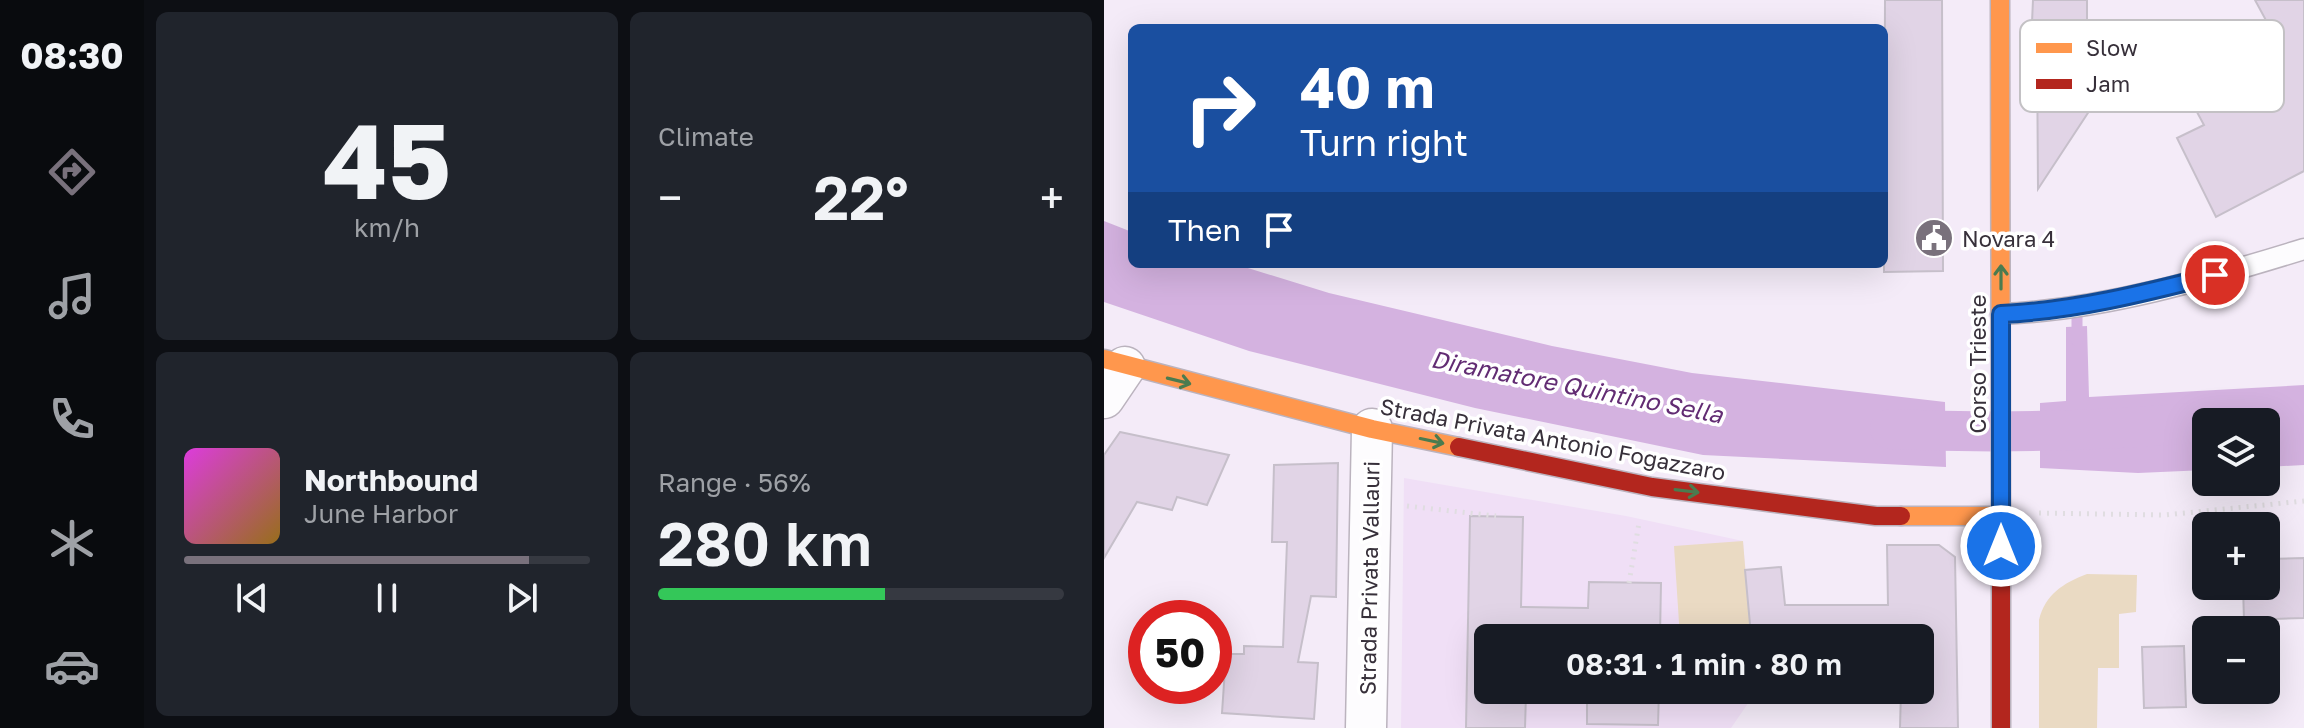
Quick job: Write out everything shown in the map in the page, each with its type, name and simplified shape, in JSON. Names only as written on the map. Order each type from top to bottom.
[{"type":"street","name":"Corso Trieste","points":[[2000,0],[2001,728]]},
{"type":"street","name":"Strada Privata Antonio Fogazzaro","points":[[1111,375],[1652,487],[1876,516],[2001,516]]},
{"type":"street","name":"Strada Privata Vallauri","points":[[1366,728],[1372,429]]},
{"type":"lane","points":[[2001,314],[2093,302],[2186,282],[2304,249]]},
{"type":"path","points":[[2030,513],[2165,515],[2304,501]]},
{"type":"path","points":[[1401,506],[1496,516]]},
{"type":"path","points":[[1629,583],[1639,518]]},
{"type":"shaded area","points":[[1404,478],[1626,516],[1743,541],[1750,624],[1474,624],[1474,704],[1748,704],[1731,728],[1401,728]]},
{"type":"shaded area","points":[[1743,541],[1750,624],[1679,624],[1674,546]]},
{"type":"shaded area","points":[[2087,574],[2137,575],[2136,612],[2119,614],[2119,668],[2098,668],[2097,728],[2039,728],[2039,620],[2056,591]]},
{"type":"water","points":[[1104,221],[1128,230],[1128,268],[1248,268],[1329,293],[1552,346],[1692,373],[1945,402],[1946,467],[1703,455],[1475,408],[1249,351],[1104,302]]},
{"type":"water","points":[[2087,326],[2089,397],[2304,385],[2304,465],[2280,466],[2280,408],[2192,408],[2192,471],[2138,473],[2040,468],[2040,403],[2066,401],[2066,327]]},
{"type":"building","points":[[1885,0],[1942,0],[1943,271],[1884,272],[1884,268],[1888,268],[1888,24],[1885,24]]},
{"type":"building","points":[[2033,0],[2087,0],[2087,20],[2032,20]]},
{"type":"building","points":[[2255,0],[2304,0],[2304,171],[2216,217],[2177,138],[2204,125],[2197,112],[2284,112],[2284,20],[2266,20]]},
{"type":"building","points":[[2037,112],[2089,112],[2038,189]]},
{"type":"building","points":[[1120,432],[1229,455],[1207,505],[1177,497],[1172,510],[1137,502],[1104,558],[1104,455]]},
{"type":"building","points":[[1338,463],[1336,597],[1311,596],[1298,662],[1318,663],[1314,719],[1222,713],[1223,704],[1232,704],[1232,654],[1244,654],[1244,646],[1283,647],[1287,542],[1272,542],[1274,465]]},
{"type":"building","points":[[1470,516],[1523,517],[1521,607],[1588,608],[1589,582],[1661,583],[1660,624],[1474,624],[1474,704],[1526,704],[1525,728],[1466,728]]},
{"type":"building","points":[[1887,545],[1939,545],[1955,557],[1958,728],[1900,728],[1901,704],[1934,704],[1934,624],[1750,624],[1745,570],[1781,567],[1785,605],[1888,605]]},
{"type":"building","points":[[2304,558],[2304,618],[2244,616],[2243,600],[2280,600],[2280,559]]},
{"type":"building","points":[[2184,646],[2186,707],[2144,708],[2142,647]]},
{"type":"building","points":[[1587,704],[1659,704],[1658,725],[1587,724]]},
{"type":"waterway","points":[[2077,317],[2077,341]]},
{"type":"waterway","name":"Diramatore Quintino Sella","points":[[1890,429],[2048,431],[2192,423]]},
{"type":"traffic: slow","points":[[2000,0],[2001,544]]},
{"type":"traffic: slow","points":[[1104,359],[1372,429],[1459,447]]},
{"type":"traffic: slow","points":[[1901,516],[2001,516]]},
{"type":"traffic: jam","points":[[1459,447],[1652,487],[1876,516],[1901,516]]},
{"type":"traffic: jam","points":[[2001,544],[2001,728]]},
{"type":"place","name":"Novara 4","points":[[1934,238]]},
{"type":"route","points":[[2001,546],[2001,314],[2032,313],[2128,296],[2215,275]]}]
